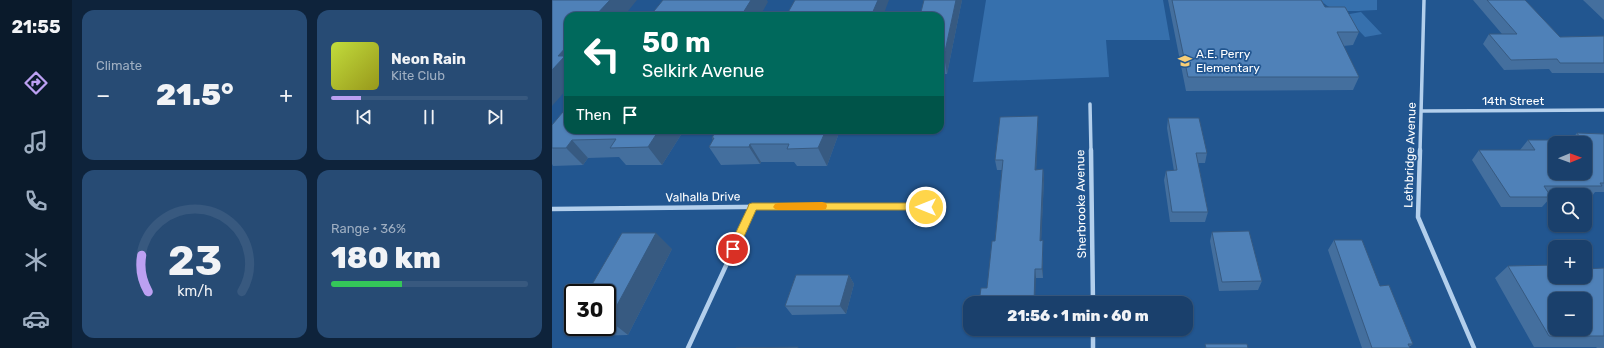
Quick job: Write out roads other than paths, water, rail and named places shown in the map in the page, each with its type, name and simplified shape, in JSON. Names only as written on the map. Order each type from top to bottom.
[{"type":"street","name":"Lethbridge Avenue","points":[[1424,0],[1418,217],[1474,348]]},
{"type":"street","name":"Sherbrooke Avenue","points":[[1090,104],[1093,296]]},
{"type":"street","name":"14th Street","points":[[1422,111],[1604,110]]},
{"type":"street","name":"Valhalla Drive","points":[[552,210],[752,207],[926,207]]},
{"type":"street","points":[[688,348],[752,207]]},
{"type":"street","points":[[1093,336],[1094,348]]},
{"type":"place","name":"A.E. Perry Elementary","points":[[1185,61]]}]
